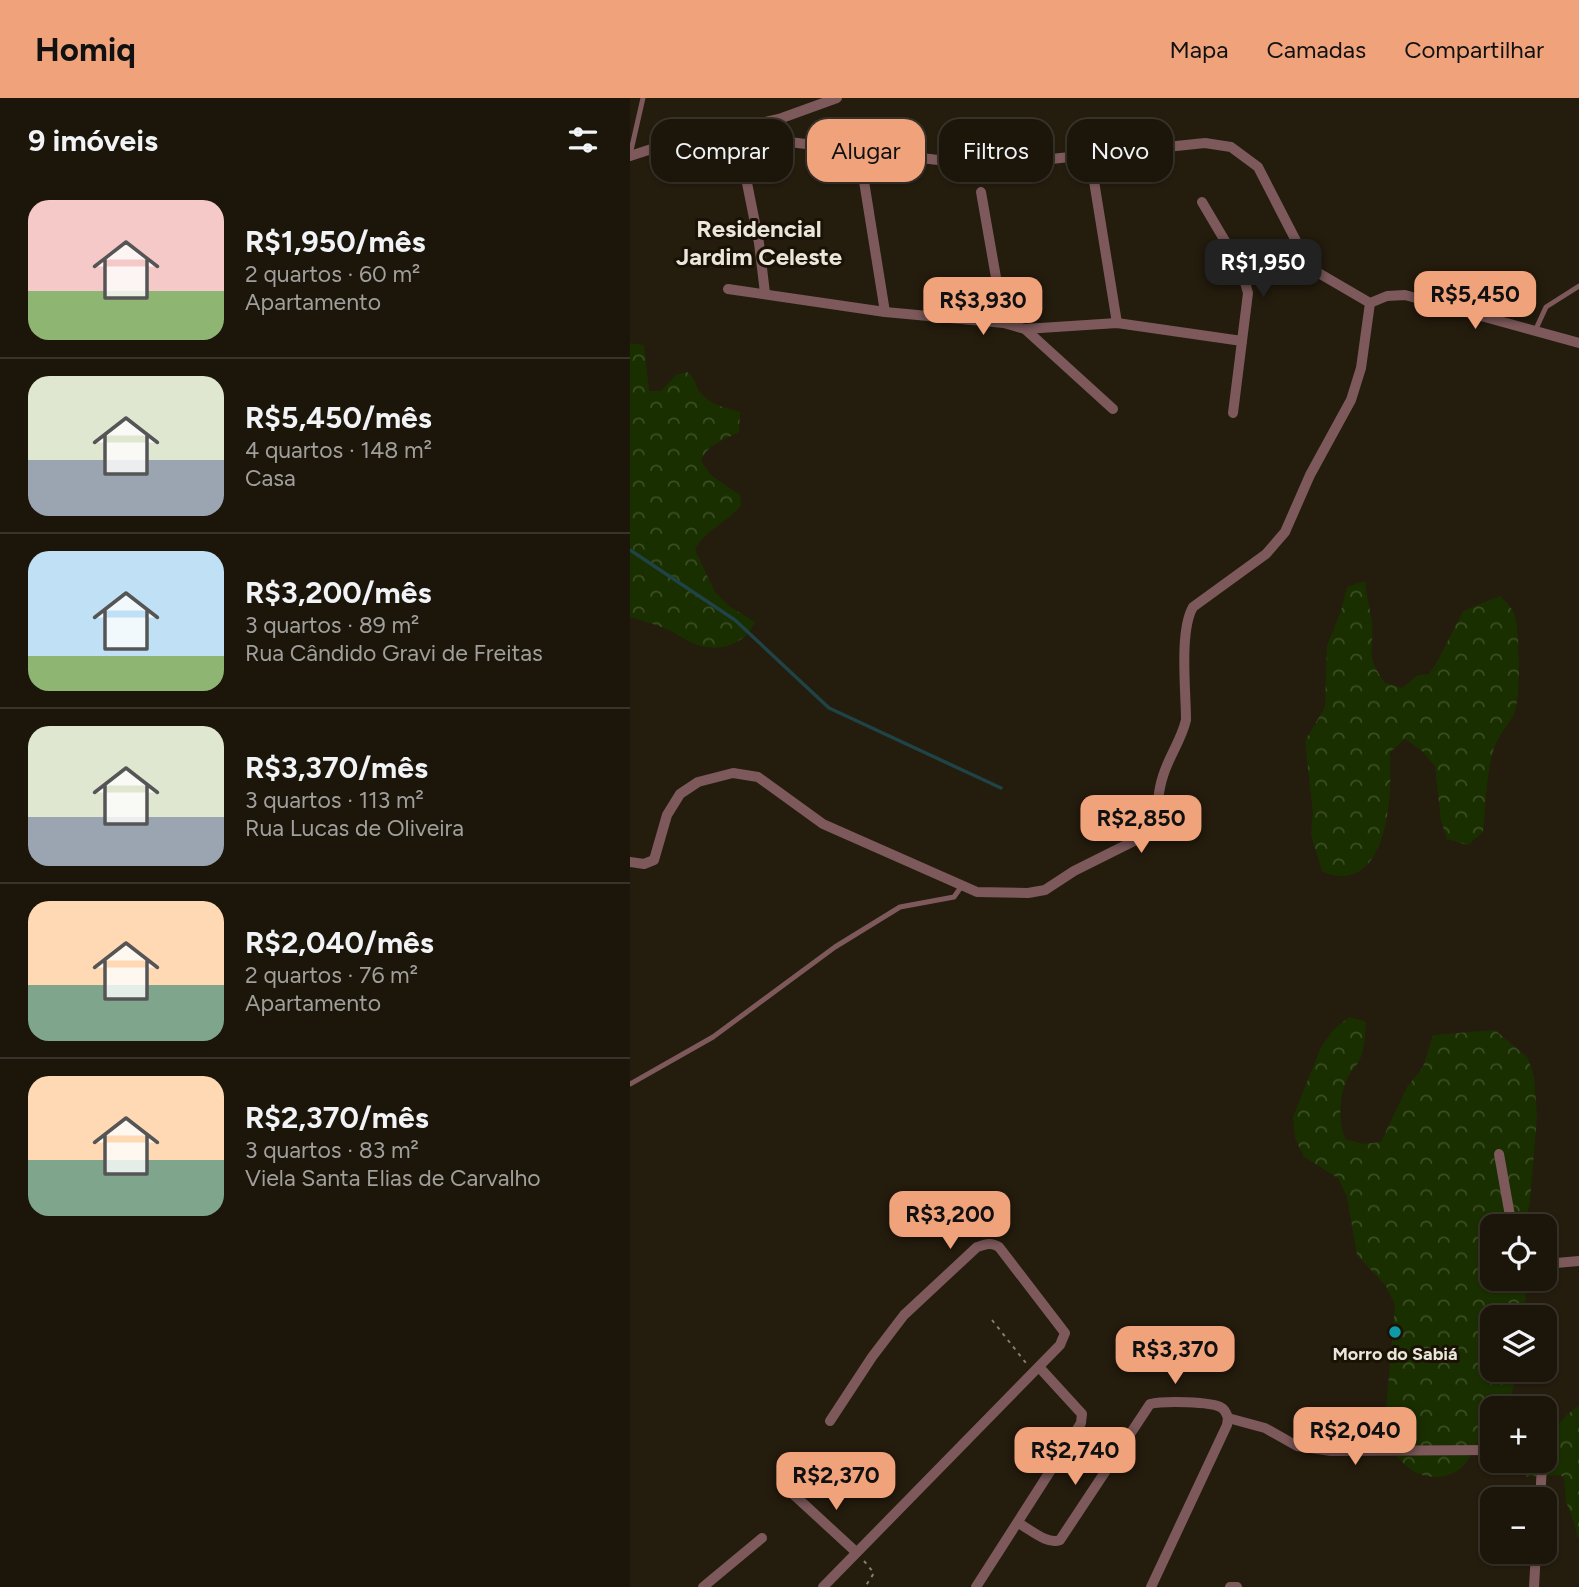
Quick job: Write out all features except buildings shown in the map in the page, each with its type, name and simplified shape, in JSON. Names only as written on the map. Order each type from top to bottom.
[{"type":"street","points":[[791,119],[837,98]]},
{"type":"street","points":[[793,143],[939,160],[1051,159],[1205,143],[1231,147],[1258,167],[1310,268],[1370,303]]},
{"type":"street","points":[[630,155],[651,149]]},
{"type":"street","points":[[747,182],[759,243],[765,293]]},
{"type":"street","points":[[864,182],[885,312]]},
{"type":"street","points":[[1094,182],[1117,323]]},
{"type":"street","points":[[981,192],[1004,323]]},
{"type":"street","points":[[1202,202],[1241,268],[1248,293],[1233,413]]},
{"type":"street","points":[[728,289],[885,312],[1004,323],[1026,329],[1117,323],[1242,341]]},
{"type":"street","points":[[1370,303],[1387,296],[1405,295],[1579,343]]},
{"type":"street","points":[[630,862],[644,864],[654,860],[667,815],[680,794],[688,787],[724,775],[742,774],[768,782],[823,824],[976,892],[1040,891],[1138,839],[1154,822],[1162,778],[1180,741],[1186,720],[1185,633],[1189,614],[1193,607],[1275,546],[1285,532],[1310,475],[1351,400],[1361,368],[1370,303]]},
{"type":"street","points":[[1026,329],[1112,409]]},
{"type":"street","points":[[1499,1154],[1510,1214]]},
{"type":"street","points":[[823,1587],[1060,1345],[1065,1337],[1063,1329],[999,1247],[986,1244],[977,1247],[904,1315],[872,1357],[830,1422]]},
{"type":"street","points":[[1557,1263],[1579,1261]]},
{"type":"street","points":[[976,1587],[1082,1419],[1082,1414],[1036,1370]]},
{"type":"street","points":[[1018,1523],[1048,1541],[1060,1540],[1150,1404],[1179,1402],[1219,1406],[1225,1410],[1228,1418],[1151,1587]]},
{"type":"street","points":[[1228,1418],[1265,1429],[1297,1446],[1331,1451],[1480,1450]]},
{"type":"street","points":[[793,1494],[856,1552]]},
{"type":"street","points":[[703,1587],[762,1538]]},
{"type":"street","points":[[1534,1587],[1535,1564]]},
{"type":"street","points":[[1230,1587],[1237,1587]]},
{"type":"lane","points":[[630,155],[643,98]]},
{"type":"lane","points":[[1535,331],[1546,307],[1579,286]]},
{"type":"lane","points":[[630,1084],[713,1037],[835,947],[900,907],[954,897],[961,887]]},
{"type":"path","points":[[992,1320],[1036,1370]]},
{"type":"path","points":[[856,1552],[874,1573],[865,1587]]},
{"type":"green space","points":[[630,343],[644,345],[649,391],[661,391],[676,375],[687,372],[707,399],[740,412],[739,432],[712,446],[701,461],[712,476],[740,495],[741,505],[705,537],[695,550],[715,592],[729,606],[755,622],[744,637],[728,646],[700,646],[669,630],[630,617]]},
{"type":"green space","points":[[1365,581],[1372,625],[1372,655],[1385,683],[1402,688],[1418,675],[1429,674],[1463,611],[1500,596],[1513,611],[1516,621],[1518,694],[1514,714],[1493,751],[1483,832],[1468,845],[1447,839],[1441,821],[1435,766],[1422,751],[1405,739],[1390,752],[1388,807],[1385,828],[1378,847],[1369,863],[1356,873],[1336,876],[1322,871],[1311,835],[1313,813],[1305,741],[1325,707],[1327,646],[1347,587]]},
{"type":"green space","points":[[1349,1017],[1366,1022],[1361,1056],[1348,1076],[1341,1102],[1345,1139],[1363,1144],[1381,1142],[1407,1087],[1423,1067],[1433,1035],[1495,1030],[1528,1058],[1534,1076],[1537,1116],[1527,1214],[1480,1214],[1480,1291],[1526,1291],[1525,1305],[1480,1305],[1480,1382],[1515,1382],[1511,1396],[1480,1396],[1480,1438],[1464,1465],[1451,1474],[1435,1477],[1412,1470],[1398,1458],[1384,1433],[1395,1305],[1386,1286],[1357,1255],[1347,1197],[1338,1178],[1304,1157],[1295,1138],[1293,1117],[1321,1047],[1333,1030]]},
{"type":"green space","points":[[1579,1405],[1579,1538],[1566,1502],[1564,1477],[1526,1477],[1529,1473],[1557,1473],[1557,1427]]},
{"type":"waterway","points":[[630,550],[735,620],[829,708],[1001,788]]},
{"type":"place","name":"Morro do Sabiá","points":[[1395,1332]]},
{"type":"district","name":"Residencial Jardim Celeste","points":[[759,243]]}]
